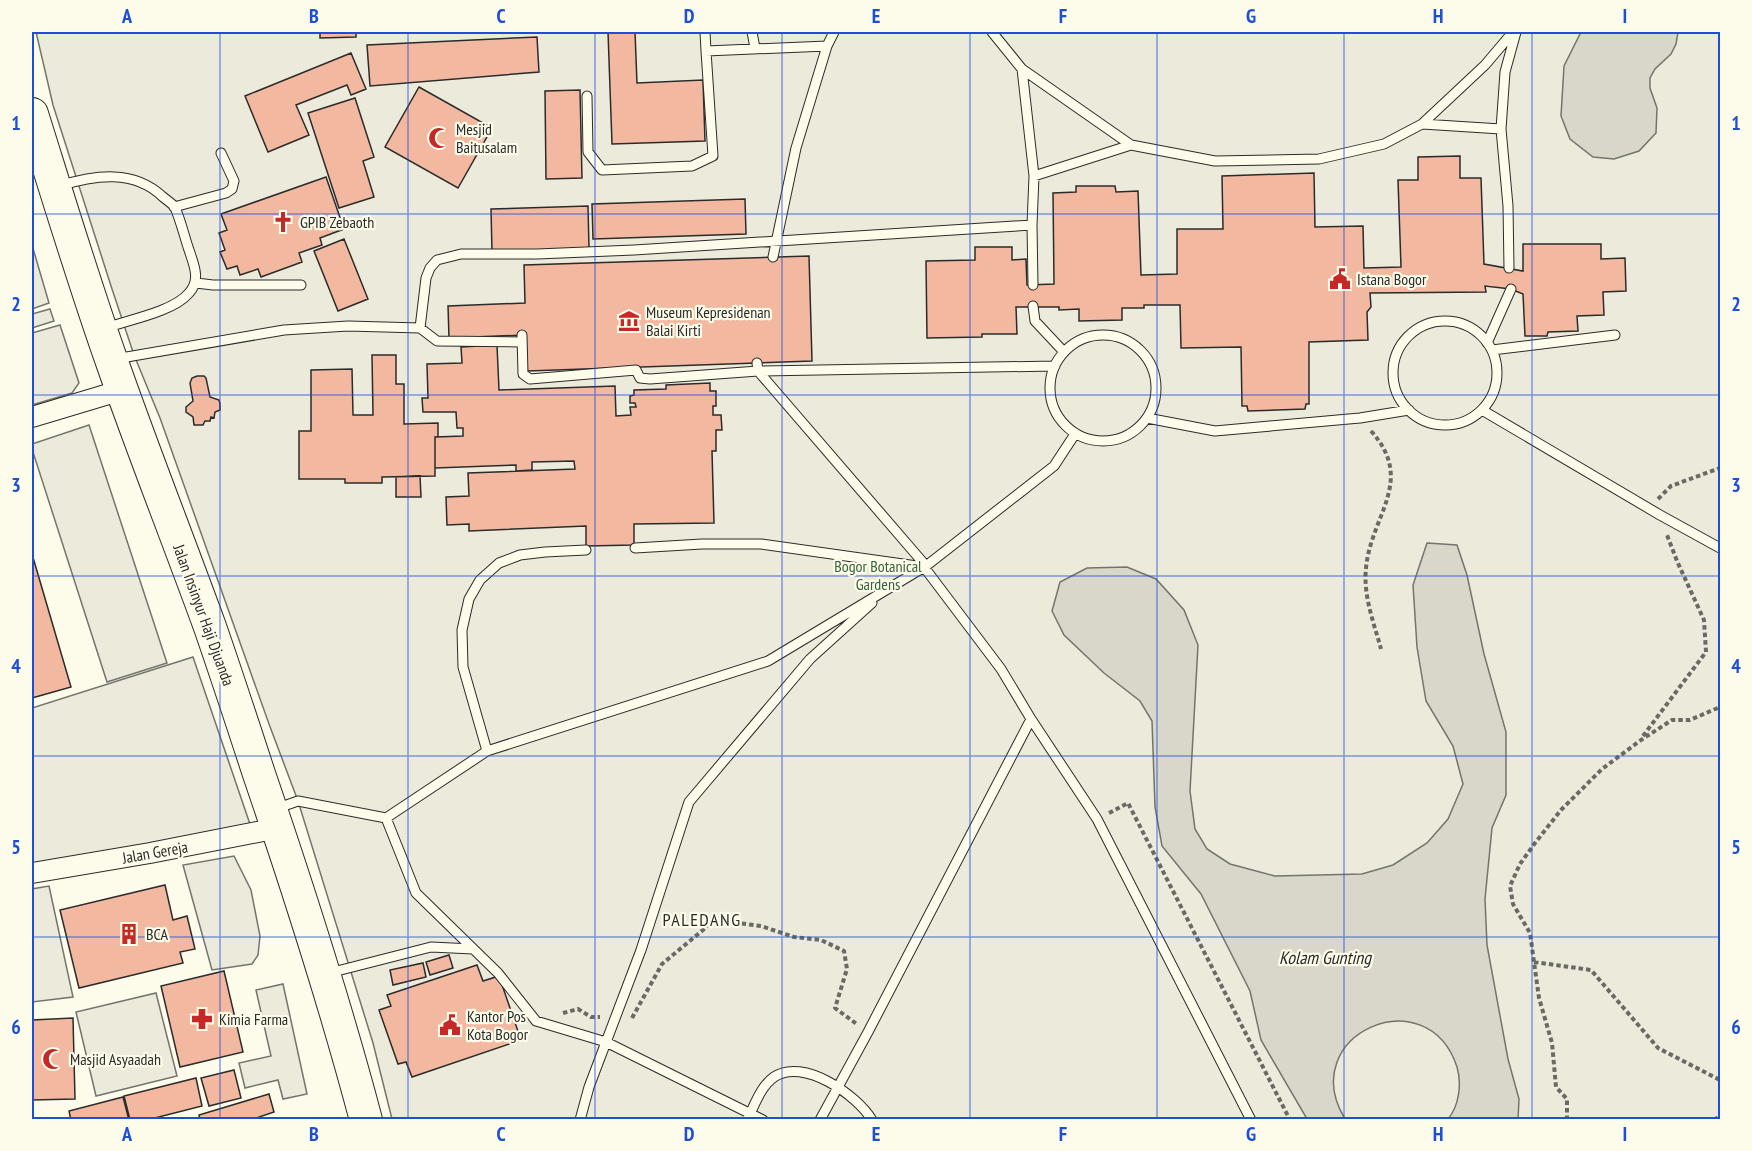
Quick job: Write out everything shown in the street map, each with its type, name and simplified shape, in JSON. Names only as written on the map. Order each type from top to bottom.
[{"type":"main road","name":"Jalan Insinyur Haji Djuanda","points":[[32,114],[38,158],[54,188],[111,360],[210,629],[275,819],[314,937],[366,1119]]},
{"type":"street","points":[[32,417],[122,390]]},
{"type":"street","name":"Jalan Gereja","points":[[32,873],[150,853],[275,819]]},
{"type":"lane","points":[[587,96],[588,152],[602,170],[692,166],[713,156],[705,32]]},
{"type":"lane","points":[[752,32],[755,48]]},
{"type":"lane","points":[[773,257],[796,148],[827,46],[834,32]]},
{"type":"lane","points":[[992,32],[1022,69],[1131,146],[1215,160],[1319,159],[1384,144],[1422,124],[1485,65],[1515,32]]},
{"type":"lane","points":[[1509,268],[1508,206],[1501,129],[1505,72],[1515,32]]},
{"type":"lane","points":[[706,51],[827,46]]},
{"type":"lane","points":[[1022,69],[1034,176],[1033,285]]},
{"type":"lane","points":[[1422,124],[1501,129]]},
{"type":"lane","points":[[1034,176],[1131,146]]},
{"type":"lane","points":[[174,207],[226,194],[232,189],[234,181],[221,153]]},
{"type":"lane","points":[[54,188],[79,180],[120,177],[154,187],[174,207],[195,270],[196,283],[188,295],[166,308],[101,329]]},
{"type":"lane","points":[[420,328],[426,278],[430,268],[438,260],[461,254],[634,250],[1032,225]]},
{"type":"lane","points":[[634,250],[634,262]]},
{"type":"lane","points":[[196,283],[301,285]]},
{"type":"lane","points":[[1490,346],[1511,289]]},
{"type":"lane","points":[[1033,306],[1035,321],[1064,352]]},
{"type":"lane","points":[[1443,321],[1460,323],[1475,331],[1490,346],[1497,365],[1497,381],[1492,396],[1482,410],[1466,421],[1446,425],[1426,421],[1409,410],[1398,396],[1393,380],[1394,363],[1400,347],[1411,334],[1426,325],[1443,321]]},
{"type":"lane","points":[[111,360],[284,330],[348,326],[420,328],[437,341],[522,339],[523,374],[530,379],[636,368],[640,378],[650,379],[757,367],[1055,366]]},
{"type":"lane","points":[[1490,346],[1615,335]]},
{"type":"lane","points":[[1095,336],[1113,336],[1129,342],[1143,353],[1152,368],[1156,385],[1154,402],[1147,418],[1131,433],[1111,440],[1090,439],[1076,434],[1060,420],[1053,408],[1050,387],[1055,366],[1064,352],[1078,341],[1095,336]]},
{"type":"lane","points":[[757,367],[925,566],[1001,669],[1097,819],[1251,1119]]},
{"type":"lane","points":[[1147,418],[1215,431],[1360,418],[1409,410]]},
{"type":"lane","points":[[1482,410],[1720,548]]},
{"type":"lane","points":[[275,819],[298,801],[386,818],[487,751],[768,661],[925,566],[1054,466],[1076,434]]},
{"type":"lane","points":[[635,548],[702,544],[761,544],[925,566]]},
{"type":"lane","points":[[487,751],[463,667],[462,630],[469,599],[480,580],[499,563],[520,555],[586,550]]},
{"type":"lane","points":[[580,1119],[641,950],[689,802],[810,659],[889,588]]},
{"type":"lane","points":[[820,1119],[868,1032],[1031,719]]},
{"type":"lane","points":[[386,818],[416,893],[502,977],[536,1021],[606,1042],[749,1116],[762,1119]]},
{"type":"lane","points":[[324,975],[431,946],[473,949]]},
{"type":"lane","points":[[749,1116],[766,1084],[782,1073],[811,1074],[837,1086],[872,1119]]},
{"type":"path","points":[[1360,418],[1387,452],[1391,472],[1391,491],[1375,532],[1366,568],[1366,597],[1381,649]]},
{"type":"path","points":[[1641,740],[1706,652],[1704,620],[1677,561],[1660,515],[1658,498],[1671,486],[1720,468]]},
{"type":"path","points":[[1567,1119],[1567,1099],[1556,1087],[1552,1043],[1539,998],[1530,933],[1514,904],[1510,886],[1520,864],[1535,843],[1562,810],[1602,770],[1671,720],[1690,720],[1720,707]]},
{"type":"path","points":[[1097,819],[1128,803],[1290,1119]]},
{"type":"path","points":[[652,981],[662,964],[715,920],[761,926],[794,937],[821,940],[844,951],[847,969],[835,1008],[868,1032]]},
{"type":"path","points":[[1534,962],[1591,970],[1658,1048],[1720,1080]]},
{"type":"path","points":[[1714,1119],[1720,1116]]},
{"type":"green space","name":"Bogor Botanical Gardens","points":[[36,32],[1720,32],[1720,1119],[392,1119],[373,1043],[298,801],[160,418],[134,355],[53,105]]},
{"type":"green space","points":[[50,309],[54,321],[32,328],[32,314]]},
{"type":"green space","points":[[193,657],[253,833],[32,873],[32,708]]},
{"type":"shaded area","points":[[32,245],[49,303],[32,309]]},
{"type":"shaded area","points":[[60,325],[79,383],[72,393],[32,405],[32,333]]},
{"type":"shaded area","points":[[89,425],[167,663],[107,682],[32,449],[32,444]]},
{"type":"shaded area","points":[[234,856],[251,890],[260,936],[258,955],[252,964],[212,970],[183,865]]},
{"type":"shaded area","points":[[49,886],[73,997],[32,1002],[32,889]]},
{"type":"shaded area","points":[[283,984],[307,1094],[283,1099],[278,1080],[245,1088],[239,1063],[271,1056],[256,990]]},
{"type":"shaded area","points":[[156,993],[177,1076],[96,1096],[76,1012]]},
{"type":"water","points":[[1581,32],[1678,32],[1671,54],[1655,69],[1650,78],[1650,88],[1657,108],[1656,133],[1639,151],[1614,159],[1593,157],[1570,139],[1561,116],[1564,66]]},
{"type":"water","name":"Kolam Gunting","points":[[1427,543],[1457,545],[1467,575],[1484,654],[1506,732],[1506,795],[1492,828],[1485,899],[1487,945],[1508,1059],[1519,1099],[1518,1119],[1448,1119],[1455,1108],[1458,1094],[1457,1067],[1441,1040],[1420,1025],[1395,1021],[1371,1027],[1350,1042],[1337,1063],[1334,1089],[1345,1119],[1307,1119],[1261,1040],[1250,991],[1201,894],[1162,846],[1155,807],[1152,721],[1140,701],[1104,673],[1064,635],[1052,611],[1060,582],[1087,568],[1127,567],[1156,579],[1184,610],[1198,645],[1190,791],[1195,829],[1207,849],[1230,864],[1275,876],[1362,874],[1393,865],[1427,843],[1448,819],[1463,784],[1453,746],[1426,701],[1417,647],[1413,585]]},
{"type":"building","points":[[320,32],[356,32],[356,37],[320,38]]},
{"type":"building","points":[[608,32],[635,32],[637,83],[703,80],[705,141],[612,144]]},
{"type":"building","points":[[537,37],[539,72],[370,86],[367,45]]},
{"type":"building","points":[[351,53],[366,89],[351,95],[347,85],[296,105],[309,135],[268,152],[245,96]]},
{"type":"building","name":"Mesjid Baitusalam","points":[[419,87],[492,128],[458,188],[385,147]]},
{"type":"building","points":[[580,90],[582,178],[546,179],[545,91]]},
{"type":"building","points":[[355,98],[374,157],[363,161],[374,197],[339,208],[308,113]]},
{"type":"building","name":"Istana Bogor","points":[[1460,156],[1460,178],[1481,178],[1484,264],[1523,271],[1523,244],[1601,244],[1601,259],[1625,258],[1626,291],[1603,292],[1604,315],[1577,316],[1578,331],[1548,332],[1547,336],[1525,336],[1523,294],[1511,289],[1485,286],[1486,292],[1370,293],[1371,307],[1367,312],[1368,340],[1309,342],[1309,404],[1306,404],[1305,409],[1248,411],[1247,406],[1242,406],[1241,347],[1181,348],[1180,305],[1144,305],[1144,308],[1122,308],[1122,320],[1079,321],[1079,309],[1016,307],[1017,334],[927,338],[926,261],[975,260],[975,247],[1012,247],[1012,260],[1026,259],[1027,285],[1054,284],[1053,193],[1076,192],[1076,186],[1115,186],[1116,192],[1138,191],[1141,275],[1177,274],[1177,229],[1223,229],[1222,176],[1314,173],[1315,227],[1363,226],[1364,268],[1401,267],[1398,180],[1418,180],[1418,157]]},
{"type":"building","name":"GPIB Zebaoth","points":[[326,177],[344,229],[320,238],[322,245],[299,253],[302,262],[261,277],[258,269],[240,275],[237,266],[227,269],[220,252],[225,250],[219,233],[227,230],[221,214]]},
{"type":"building","points":[[745,199],[746,234],[593,239],[592,204]]},
{"type":"building","points":[[588,206],[589,248],[492,252],[491,209]]},
{"type":"building","points":[[344,239],[368,299],[338,311],[314,251]]},
{"type":"building","name":"Museum Kepresidenan Balai Kirti","points":[[809,256],[812,361],[527,371],[526,335],[449,338],[448,306],[525,303],[524,265]]},
{"type":"building","points":[[497,345],[499,390],[615,386],[616,416],[631,415],[630,407],[636,407],[635,403],[630,403],[630,396],[634,395],[634,390],[666,389],[666,385],[710,383],[710,391],[716,391],[716,406],[713,406],[713,415],[721,415],[722,430],[716,430],[716,451],[712,451],[714,523],[634,524],[634,545],[586,546],[586,526],[469,531],[469,524],[447,525],[446,497],[469,496],[468,473],[575,469],[574,461],[532,462],[532,470],[516,471],[516,465],[435,468],[435,437],[463,436],[463,428],[457,428],[456,412],[423,412],[422,398],[428,398],[427,364],[462,363],[461,347]]},
{"type":"building","points":[[372,355],[396,355],[396,384],[404,384],[404,424],[438,423],[438,437],[435,437],[435,476],[382,477],[382,483],[345,483],[345,479],[299,479],[299,431],[311,431],[311,370],[352,369],[353,415],[373,415]]},
{"type":"building","points":[[197,376],[206,378],[210,397],[219,400],[220,404],[220,410],[215,412],[214,418],[211,417],[210,421],[205,421],[203,425],[194,425],[193,417],[186,412],[186,407],[193,401],[190,383],[192,378]]},
{"type":"building","points":[[420,476],[421,497],[396,497],[396,477]]},
{"type":"building","points":[[32,554],[71,687],[32,698]]},
{"type":"building","name":"BCA","points":[[165,885],[173,920],[187,916],[195,949],[180,952],[183,963],[79,988],[60,910]]},
{"type":"building","points":[[449,955],[453,968],[430,975],[426,962]]},
{"type":"building","points":[[423,963],[426,977],[393,985],[390,970]]},
{"type":"building","name":"Kantor Pos Kota Bogor","points":[[477,965],[483,981],[499,976],[521,1040],[412,1077],[406,1062],[398,1064],[379,1010],[391,1006],[387,995]]},
{"type":"building","name":"Kimia Farma","points":[[224,971],[243,1052],[180,1067],[161,986]]},
{"type":"building","name":"Masjid Asyaadah","points":[[73,1018],[75,1099],[32,1100],[32,1020]]},
{"type":"building","points":[[234,1070],[241,1098],[209,1106],[201,1078]]},
{"type":"building","points":[[196,1078],[202,1106],[147,1120],[130,1120],[124,1096]]},
{"type":"building","points":[[269,1094],[274,1112],[250,1120],[200,1120],[199,1115]]},
{"type":"building","points":[[123,1097],[129,1120],[71,1120],[69,1111]]},
{"type":"place","name":"Mesjid Baitusalam","points":[[439,138]]},
{"type":"place","name":"GPIB Zebaoth","points":[[283,222]]},
{"type":"place","name":"Istana Bogor","points":[[1340,279]]},
{"type":"place","name":"Museum Kepresidenan Balai Kirti","points":[[629,321]]},
{"type":"place","name":"BCA","points":[[129,934]]},
{"type":"place","name":"Kimia Farma","points":[[202,1019]]},
{"type":"place","name":"Kantor Pos Kota Bogor","points":[[450,1025]]},
{"type":"place","name":"Masjid Asyaadah","points":[[53,1059]]},
{"type":"district","name":"PALEDANG","points":[[702,920]]}]
